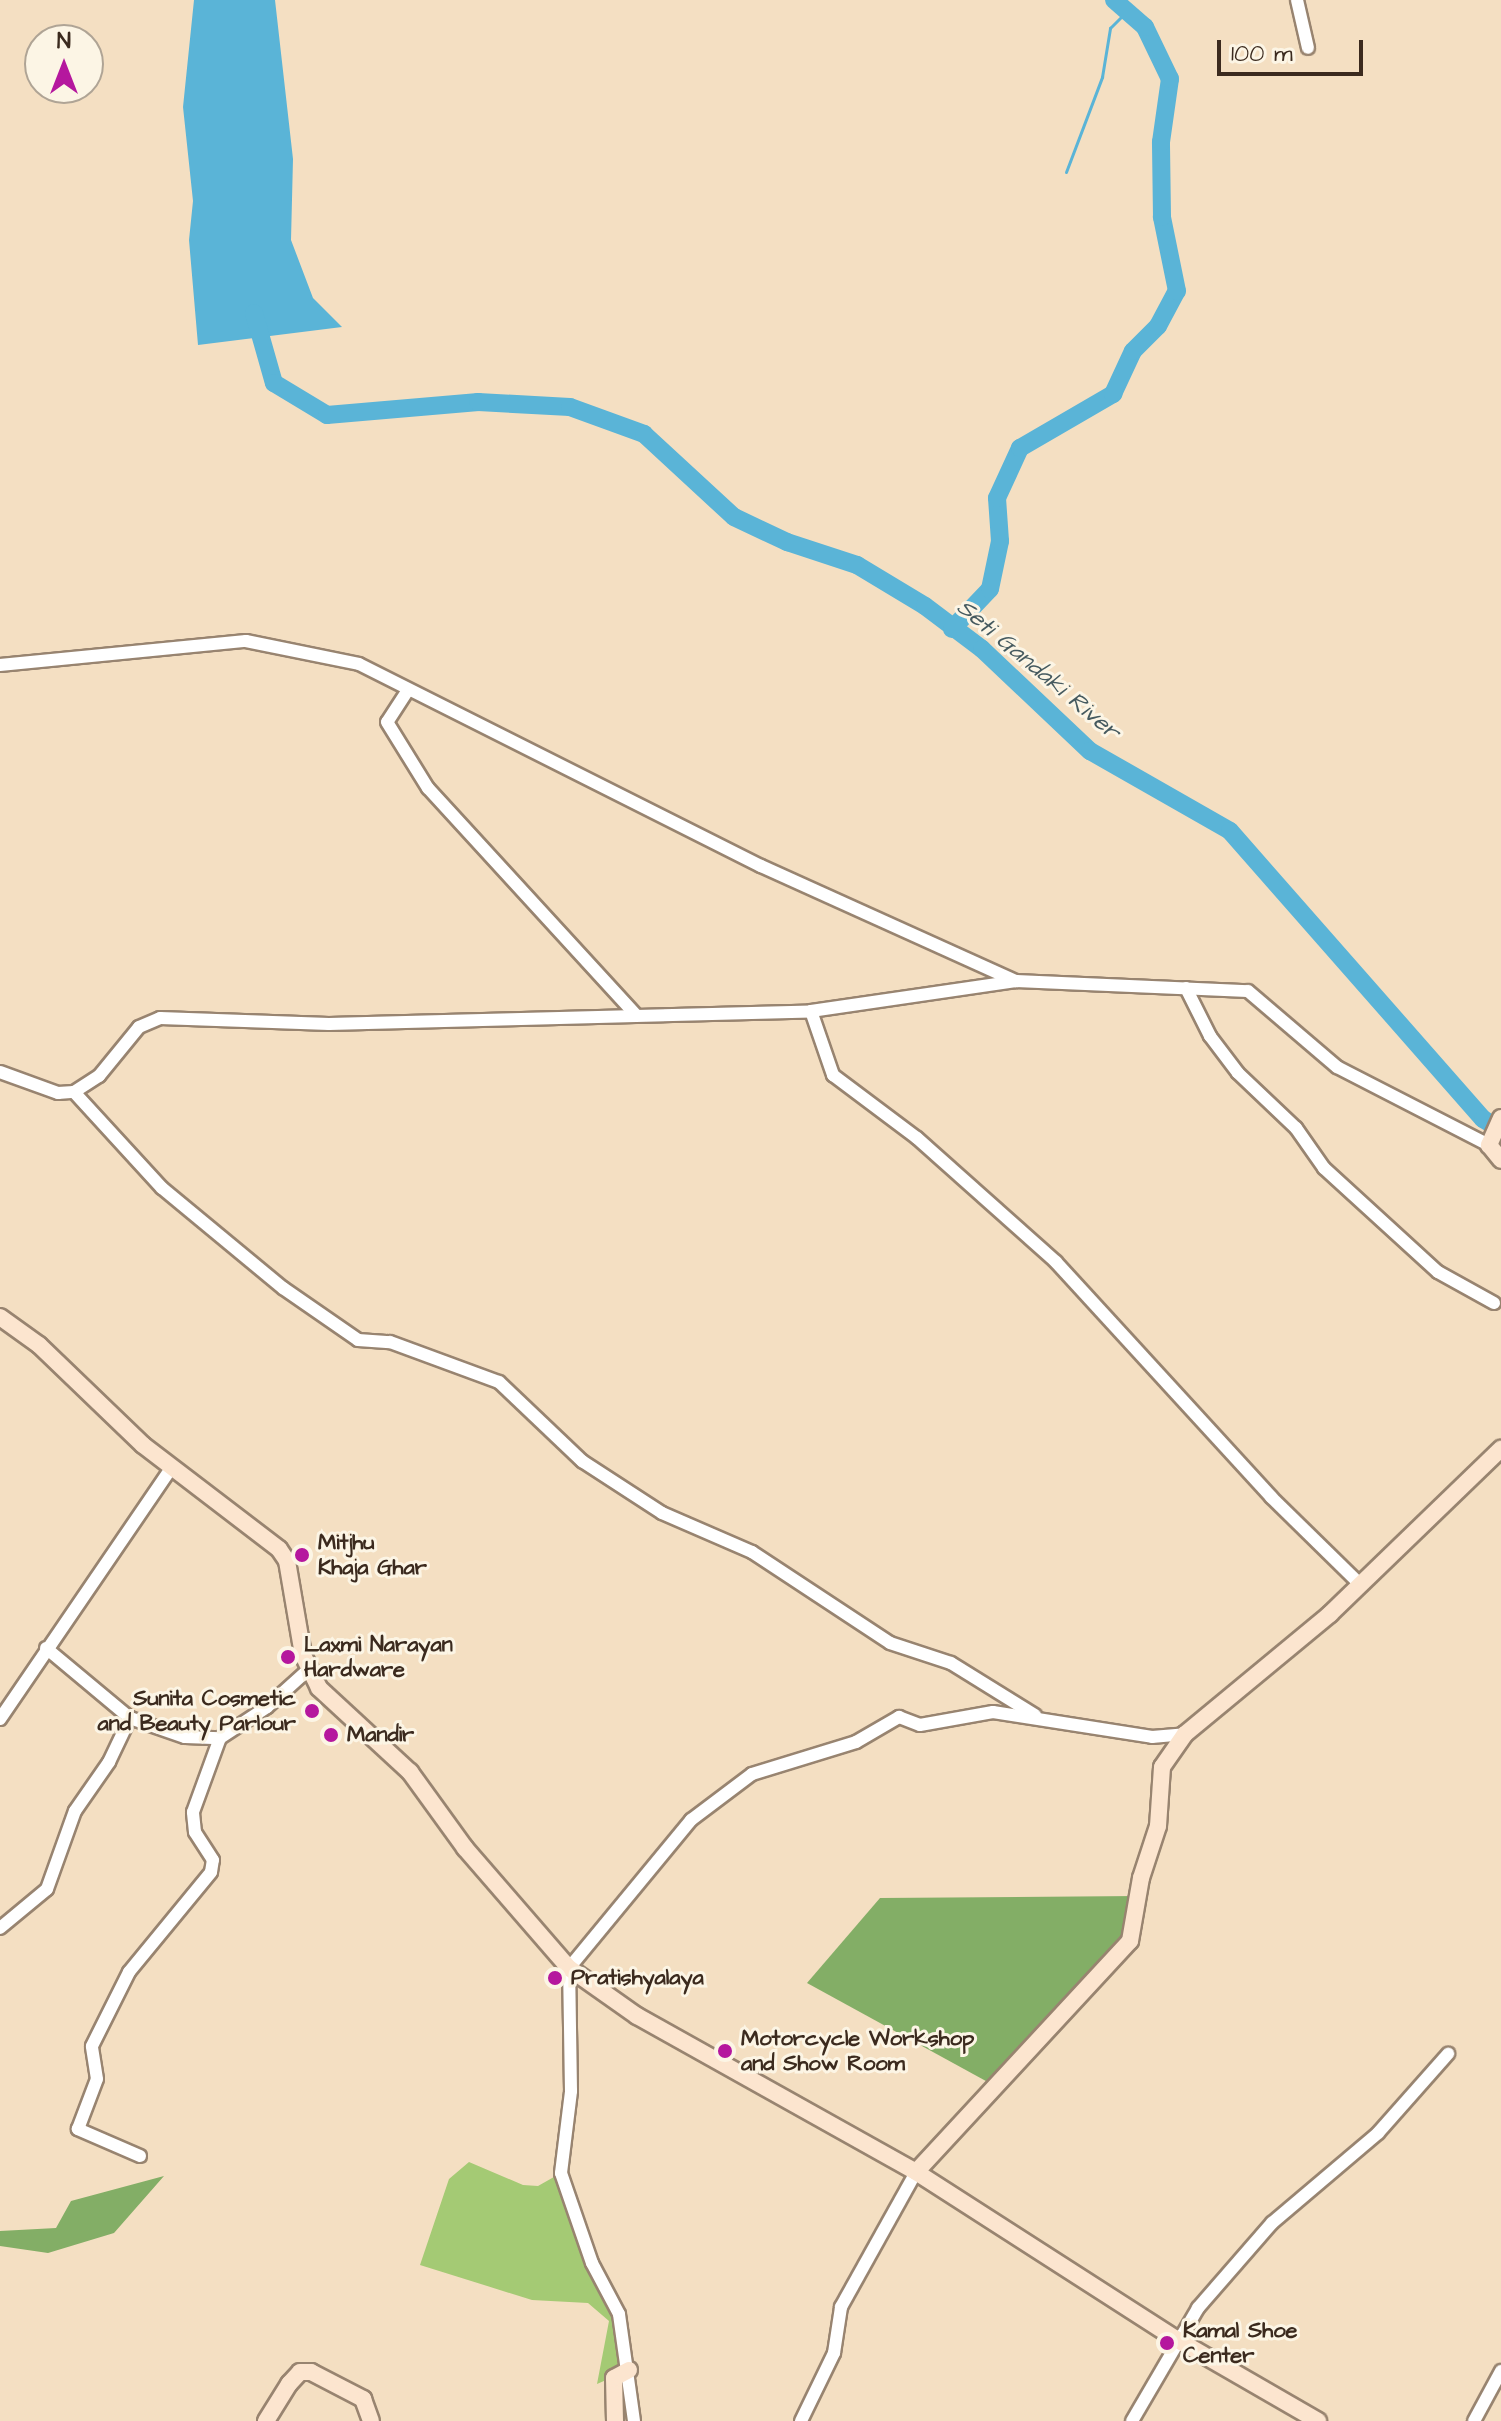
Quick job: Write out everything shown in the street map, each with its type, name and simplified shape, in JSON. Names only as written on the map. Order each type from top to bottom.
[{"type":"main road","points":[[1501,1118],[1489,1145],[1501,1160]]},
{"type":"main road","points":[[0,1317],[39,1345],[96,1404],[284,1555],[308,1670],[324,1694],[410,1772],[465,1848],[569,1968],[637,2016],[916,2172],[1176,2339],[1318,2421]]},
{"type":"main road","points":[[916,2172],[1130,1941],[1141,1878],[1158,1826],[1162,1767],[1185,1734],[1361,1585],[1501,1449]]},
{"type":"main road","points":[[615,2421],[614,2378],[629,2370]]},
{"type":"main road","points":[[266,2421],[300,2372],[311,2372],[363,2399],[371,2421]]},
{"type":"street","points":[[1297,0],[1308,48]]},
{"type":"street","points":[[0,665],[246,641],[359,664],[761,866],[1016,981]]},
{"type":"street","points":[[408,690],[387,722],[428,788],[635,1014]]},
{"type":"street","points":[[0,1072],[58,1093],[74,1092],[99,1076],[139,1027],[160,1018],[329,1024],[811,1011],[1016,981],[1248,991],[1337,1067],[1489,1145]]},
{"type":"street","points":[[1186,988],[1210,1036],[1243,1080],[1291,1123],[1324,1168],[1438,1272],[1494,1303]]},
{"type":"street","points":[[811,1011],[833,1075],[917,1138],[1056,1262],[1271,1497],[1361,1585]]},
{"type":"street","points":[[0,1072],[21,1065]]},
{"type":"street","points":[[74,1092],[162,1188],[335,1326],[358,1340],[390,1342],[499,1382],[582,1461],[662,1513],[752,1552],[890,1643],[951,1663],[1035,1715]]},
{"type":"street","points":[[0,1719],[46,1648],[95,1587],[172,1467]]},
{"type":"street","points":[[46,1648],[130,1718],[185,1737],[220,1738],[267,1707],[308,1670]]},
{"type":"street","points":[[634,2421],[629,2370],[621,2347],[619,2314],[592,2263],[561,2173],[571,2091],[569,1968],[691,1820],[752,1774],[856,1742],[899,1717],[920,1725],[993,1712],[1035,1715],[1152,1737],[1185,1734]]},
{"type":"street","points":[[0,1928],[47,1889],[75,1811],[109,1762],[130,1718]]},
{"type":"street","points":[[140,2156],[78,2129],[97,2079],[92,2046],[129,1972],[211,1872],[213,1860],[195,1832],[193,1812],[220,1738]]},
{"type":"street","points":[[1132,2421],[1149,2398],[1176,2339],[1272,2223],[1378,2133],[1448,2054]]},
{"type":"street","points":[[801,2421],[834,2353],[841,2307],[916,2172]]},
{"type":"street","points":[[1474,2421],[1501,2371]]},
{"type":"green space","points":[[1138,1896],[1135,1930],[995,2086],[807,1983],[880,1898]]},
{"type":"green space","points":[[469,2162],[523,2185],[538,2186],[561,2173],[619,2314],[629,2370],[597,2384],[609,2321],[588,2303],[532,2300],[420,2265],[449,2179]]},
{"type":"green space","points":[[164,2176],[114,2233],[48,2253],[0,2246],[0,2231],[56,2228],[71,2201]]},
{"type":"water","points":[[194,0],[275,0],[293,159],[291,240],[313,298],[342,327],[198,345],[189,240],[193,201],[183,107]]},
{"type":"waterway","points":[[952,629],[990,589],[1000,541],[997,498],[1020,448],[1113,394],[1133,351],[1158,326],[1177,291],[1162,217],[1161,142],[1170,79],[1145,27],[1114,0]]},
{"type":"waterway","points":[[1066,172],[1102,77],[1110,28],[1127,11]]},
{"type":"waterway","name":"Seti Gandaki River","points":[[254,313],[274,383],[327,415],[478,402],[570,407],[644,434],[734,517],[787,542],[857,565],[925,606],[982,649],[1090,751],[1230,831],[1483,1119],[1501,1130]]},
{"type":"place","name":"Mitjhu Khaja Ghar","points":[[302,1555]]},
{"type":"place","name":"Laxmi Narayan Hardware","points":[[288,1657]]},
{"type":"place","name":"Sunita Cosmetic and Beauty Parlour","points":[[312,1711]]},
{"type":"place","name":"Mandir","points":[[331,1735]]},
{"type":"place","name":"Pratishyalaya","points":[[555,1978]]},
{"type":"place","name":"Motorcycle Workshop and Show Room","points":[[725,2051]]},
{"type":"place","name":"Kamal Shoe Center","points":[[1167,2343]]}]
